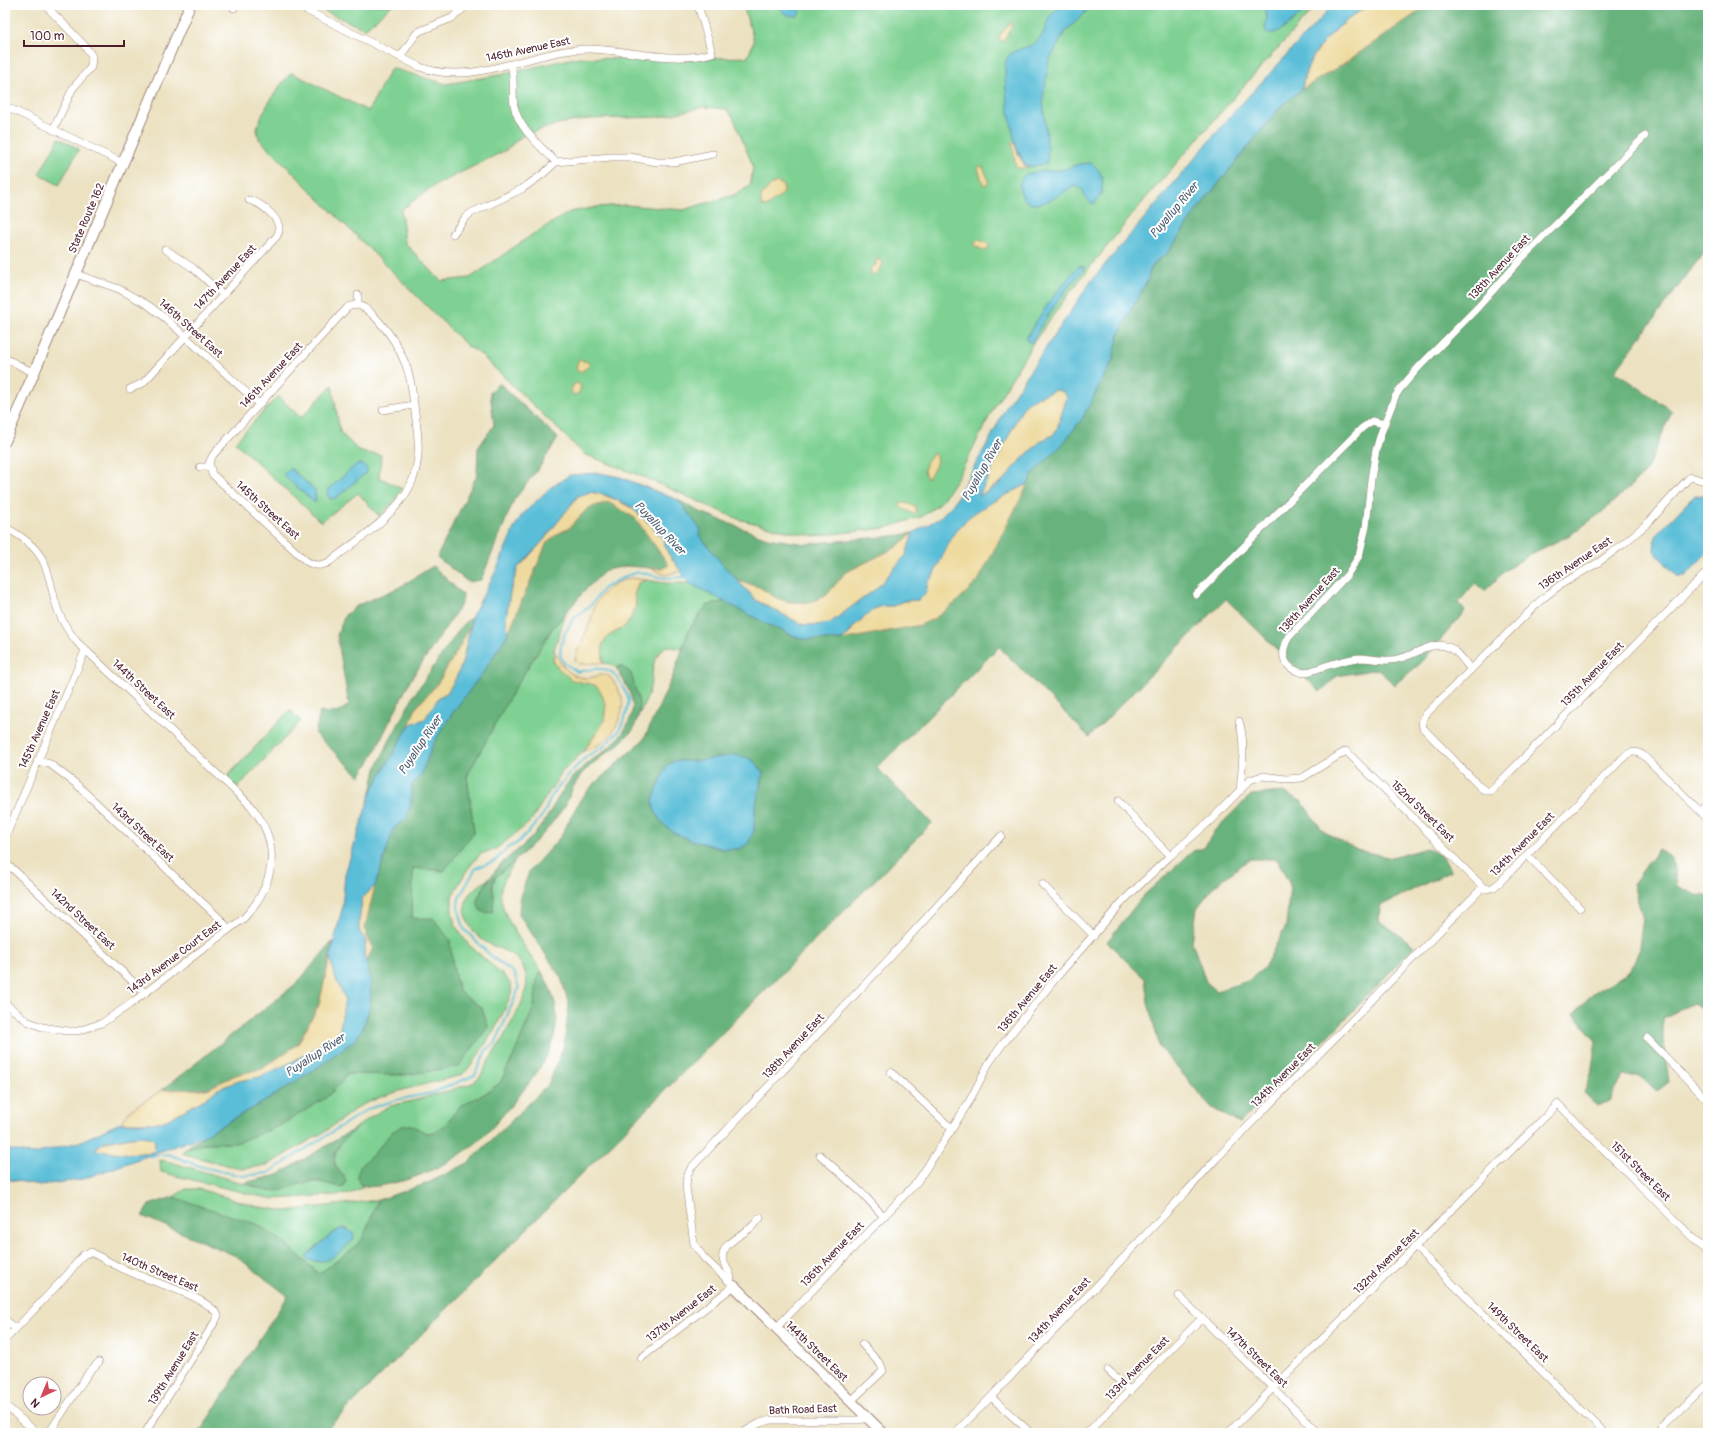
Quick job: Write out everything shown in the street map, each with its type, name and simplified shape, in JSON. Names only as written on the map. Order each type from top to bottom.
[{"type":"main road","name":"State Route 162","points":[[5,441],[190,5]]},
{"type":"main road","name":"144th Street East","points":[[732,1284],[884,1433]]},
{"type":"street","points":[[45,5],[90,52],[92,56],[92,62],[87,72],[73,88],[53,130]]},
{"type":"street","name":"146th Avenue East","points":[[296,5],[410,63],[432,72],[457,74],[511,64],[550,54],[591,49],[676,57],[703,56],[712,53],[698,5]]},
{"type":"street","points":[[400,57],[416,34],[452,18],[467,5]]},
{"type":"street","points":[[511,64],[514,78],[516,113],[525,130],[556,162]]},
{"type":"street","points":[[5,106],[123,163]]},
{"type":"street","name":"138th Avenue East","points":[[1471,670],[1462,657],[1446,646],[1439,645],[1431,646],[1391,661],[1353,659],[1305,673],[1295,670],[1285,662],[1283,655],[1285,643],[1289,637],[1347,575],[1359,556],[1366,527],[1371,479],[1376,450],[1384,424],[1395,397],[1418,368],[1478,307],[1523,257],[1645,136]]},
{"type":"street","points":[[453,234],[465,218],[471,213],[522,189],[543,174],[556,162],[611,157],[630,157],[657,162],[683,162],[713,154]]},
{"type":"street","name":"147th Avenue East","points":[[130,389],[143,382],[279,233],[279,227],[275,218],[258,203],[249,200]]},
{"type":"street","points":[[165,249],[193,268],[223,295]]},
{"type":"street","name":"146th Street East","points":[[76,274],[119,289],[138,299],[160,314],[259,404]]},
{"type":"street","points":[[358,295],[358,305],[365,308],[382,324],[400,352],[410,378],[414,405],[383,410]]},
{"type":"street","name":"146th Avenue East","points":[[209,467],[209,463],[213,455],[347,308],[358,305]]},
{"type":"street","points":[[1707,361],[1708,349]]},
{"type":"street","points":[[5,358],[34,373]]},
{"type":"street","name":"145th Street East","points":[[209,467],[212,474],[306,561],[317,569],[325,565],[380,522],[402,501],[416,471],[418,461],[418,434],[414,405]]},
{"type":"street","points":[[1196,595],[1362,428],[1372,420],[1384,424]]},
{"type":"street","points":[[200,467],[209,467]]},
{"type":"street","name":"136th Avenue East","points":[[1422,721],[1426,714],[1541,600],[1560,585],[1599,562],[1622,545],[1650,521],[1691,477],[1708,482]]},
{"type":"street","name":"144th Street East","points":[[5,527],[26,540],[41,557],[47,570],[54,600],[63,622],[69,632],[86,652],[252,806],[268,832],[272,853],[271,864]]},
{"type":"street","name":"135th Avenue East","points":[[1422,721],[1425,731],[1481,788],[1490,791],[1495,788],[1708,571]]},
{"type":"street","name":"145th Avenue East","points":[[5,838],[37,761],[86,652]]},
{"type":"street","points":[[1239,721],[1243,734],[1244,751],[1240,791]]},
{"type":"street","name":"136th Avenue East","points":[[776,1328],[917,1182],[970,1100],[989,1063],[1002,1045],[1056,978],[1124,900],[1201,829],[1250,780],[1257,777],[1302,778],[1346,751]]},
{"type":"street","name":"152nd Street East","points":[[1346,751],[1483,887]]},
{"type":"street","name":"134th Avenue East","points":[[955,1433],[991,1397],[1216,1159],[1483,887],[1488,889],[1494,887],[1616,764],[1629,754],[1638,751],[1701,811]]},
{"type":"street","name":"143rd Street East","points":[[37,761],[50,764],[75,783],[219,918],[228,929]]},
{"type":"street","points":[[1118,801],[1170,856]]},
{"type":"street","points":[[1708,804],[1701,811],[1708,819]]},
{"type":"street","name":"138th Avenue East","points":[[732,1284],[719,1274],[704,1258],[694,1244],[686,1187],[689,1172],[696,1162],[886,962],[1001,836]]},
{"type":"street","points":[[1527,855],[1580,908]]},
{"type":"street","name":"142nd Street East","points":[[5,864],[19,874],[145,993]]},
{"type":"street","name":"143rd Avenue Court East","points":[[5,1003],[27,1021],[42,1028],[59,1031],[78,1031],[102,1023],[145,993],[244,918],[264,892],[271,864]]},
{"type":"street","points":[[1042,884],[1094,936]]},
{"type":"street","points":[[1647,1038],[1708,1101]]},
{"type":"street","points":[[891,1072],[952,1129]]},
{"type":"street","name":"132nd Avenue East","points":[[1228,1433],[1558,1104]]},
{"type":"street","name":"151st Street East","points":[[1558,1104],[1708,1253]]},
{"type":"street","points":[[820,1155],[863,1194],[884,1217]]},
{"type":"street","name":"137th Avenue East","points":[[642,1358],[732,1284],[730,1273],[724,1262],[723,1252],[728,1245],[760,1218]]},
{"type":"street","name":"149th Street East","points":[[1415,1247],[1605,1433]]},
{"type":"street","name":"140th Street East","points":[[15,1329],[67,1275],[83,1256],[91,1252],[137,1275],[182,1291],[209,1306],[218,1315]]},
{"type":"street","name":"147th Street East","points":[[1179,1296],[1319,1433]]},
{"type":"street","name":"139th Avenue East","points":[[145,1433],[218,1315]]},
{"type":"street","name":"133rd Avenue East","points":[[1088,1433],[1202,1318]]},
{"type":"street","points":[[5,1319],[15,1329],[5,1340]]},
{"type":"street","points":[[851,1401],[883,1371],[882,1365],[862,1344]]},
{"type":"street","points":[[48,1433],[89,1372],[99,1362]]},
{"type":"street","points":[[1108,1370],[1130,1391]]},
{"type":"street","points":[[1656,1433],[1708,1382]]},
{"type":"street","points":[[991,1397],[1031,1433]]},
{"type":"street","points":[[5,1405],[37,1433]]},
{"type":"street","name":"Bath Road East","points":[[742,1433],[760,1423],[771,1420],[858,1420],[868,1418]]},
{"type":"green space","points":[[324,5],[392,5],[365,29],[319,9]]},
{"type":"green space","points":[[743,5],[1317,5],[1146,198],[1067,296],[1033,343],[995,406],[959,475],[940,503],[923,516],[886,528],[814,536],[786,531],[738,519],[641,476],[584,454],[480,354],[466,345],[259,139],[257,130],[261,116],[271,99],[282,83],[292,73],[368,111],[391,68],[446,84],[499,75],[579,57],[639,60],[748,57],[754,41]],"holes":[[[703,107],[726,109],[733,117],[753,166],[750,186],[734,195],[683,210],[626,205],[597,207],[570,212],[533,234],[470,278],[441,281],[405,243],[401,210],[432,187],[506,150],[522,136],[558,124],[589,119],[660,117]]]},
{"type":"green space","points":[[1428,5],[1708,5],[1708,247],[1615,371],[1672,411],[1646,472],[1601,513],[1570,535],[1529,555],[1506,570],[1485,591],[1475,583],[1458,603],[1465,611],[1421,663],[1394,685],[1378,669],[1337,676],[1320,692],[1226,599],[1089,737],[999,647],[877,768],[932,823],[323,1433],[199,1433],[288,1296],[236,1256],[142,1216],[149,1205],[173,1197],[259,1225],[286,1244],[319,1274],[354,1248],[363,1238],[378,1200],[428,1183],[468,1163],[548,1085],[564,1046],[569,1004],[561,978],[519,914],[520,897],[529,872],[561,836],[580,800],[592,786],[644,739],[673,676],[689,630],[706,606],[726,601],[769,625],[802,639],[841,640],[920,625],[978,581],[1033,473],[1062,444],[1082,419],[1113,359],[1118,337],[1148,279],[1150,270],[1157,260],[1167,254],[1197,210],[1281,106],[1302,89],[1343,64]],"holes":[[[674,761],[698,761],[763,773],[755,808],[754,830],[722,849],[694,841],[674,833],[653,800],[666,767]]]},
{"type":"green space","points":[[59,138],[79,149],[59,185],[39,174]]},
{"type":"green space","points":[[499,383],[558,438],[541,465],[514,500],[481,580],[468,582],[437,557],[477,475],[478,448],[494,425],[490,392]]},
{"type":"green space","points":[[332,385],[340,432],[360,452],[381,455],[379,477],[402,489],[392,504],[379,516],[358,493],[321,522],[235,442],[278,396],[301,418]]},
{"type":"green space","points":[[678,500],[698,511],[767,538],[805,544],[913,533],[895,548],[845,573],[826,596],[809,603],[789,602],[776,598],[759,587],[738,581],[699,535],[701,530]]},
{"type":"green space","points":[[608,502],[635,518],[669,565],[662,569],[627,566],[606,570],[587,588],[552,629],[513,691],[467,776],[474,832],[444,871],[413,868],[412,918],[433,918],[450,940],[453,967],[459,992],[482,1008],[488,1027],[459,1066],[406,1075],[346,1074],[340,1084],[326,1098],[279,1126],[236,1143],[206,1143],[185,1149],[203,1136],[267,1100],[318,1067],[355,1040],[371,981],[366,963],[369,957],[370,939],[366,935],[365,927],[375,886],[394,828],[406,819],[411,805],[412,784],[421,775],[433,744],[453,712],[482,674],[508,633],[547,542],[569,528],[588,508]]},
{"type":"green space","points":[[433,566],[463,595],[462,603],[410,681],[370,761],[360,776],[315,734],[320,712],[337,713],[349,705],[337,635],[345,615],[358,605],[398,588]]},
{"type":"green space","points":[[646,580],[666,583],[689,583],[726,601],[706,606],[689,630],[682,649],[666,646],[657,656],[649,694],[639,714],[633,688],[627,678],[618,666],[617,669],[611,664],[603,663],[602,645],[607,637],[624,627],[636,605],[634,595],[638,583]]},
{"type":"green space","points":[[566,613],[554,650],[553,660],[558,668],[584,682],[595,685],[600,690],[606,705],[604,722],[584,751],[562,772],[530,822],[496,849],[480,854],[467,870],[452,896],[452,913],[456,927],[468,944],[507,979],[512,991],[504,1012],[475,1060],[462,1075],[406,1089],[378,1098],[358,1107],[326,1131],[267,1165],[242,1169],[184,1154],[182,1152],[185,1149],[206,1143],[236,1143],[340,1084],[345,1074],[406,1075],[482,1008],[459,992],[453,967],[412,919],[413,868],[474,832],[467,776],[513,691],[552,629]]},
{"type":"green space","points":[[471,618],[471,624],[460,646],[438,683],[416,708],[409,726],[371,792],[376,769],[414,695],[463,624]]},
{"type":"green space","points":[[618,666],[622,666],[631,673],[639,702],[639,714],[633,730],[616,747],[606,753],[582,773],[572,789],[565,806],[544,833],[515,861],[495,877],[492,886],[494,896],[493,912],[485,913],[480,910],[477,900],[494,872],[533,836],[546,819],[570,780],[587,764],[615,742],[628,724],[633,706],[632,700],[617,669]]},
{"type":"green space","points":[[290,710],[301,721],[237,788],[226,778]]},
{"type":"green space","points":[[1283,792],[1301,801],[1323,831],[1357,850],[1392,858],[1426,848],[1442,856],[1451,871],[1380,906],[1379,921],[1415,946],[1328,1037],[1240,1123],[1212,1108],[1160,1048],[1148,1003],[1145,979],[1107,942],[1142,897],[1193,851],[1204,848],[1215,830],[1251,795]],"holes":[[[1250,859],[1277,859],[1290,885],[1286,926],[1264,968],[1248,981],[1217,991],[1206,982],[1192,942],[1197,908],[1215,885]]]},
{"type":"green space","points":[[1658,849],[1672,858],[1677,886],[1697,895],[1708,896],[1708,1011],[1693,1003],[1663,1018],[1663,1040],[1669,1082],[1657,1091],[1640,1076],[1623,1076],[1609,1101],[1598,1106],[1584,1093],[1591,1074],[1596,1041],[1574,1014],[1593,993],[1629,972],[1638,953],[1643,919],[1633,884]]},
{"type":"green space","points":[[515,861],[502,886],[501,898],[504,909],[515,932],[542,972],[538,975],[534,1007],[513,1057],[500,1083],[486,1093],[460,1106],[444,1126],[435,1132],[426,1133],[411,1125],[392,1132],[373,1155],[361,1165],[359,1183],[363,1187],[349,1194],[275,1199],[161,1172],[160,1160],[269,1191],[311,1182],[319,1182],[340,1187],[344,1186],[344,1175],[336,1166],[335,1156],[339,1146],[357,1127],[388,1107],[447,1091],[477,1080],[482,1074],[518,1010],[524,996],[527,982],[523,966],[513,955],[486,942],[475,933],[467,918],[465,907],[466,901],[470,893],[489,878],[477,900],[494,896],[493,883],[497,875]]},
{"type":"green space","points":[[333,941],[319,1005],[298,1044],[262,1069],[236,1075],[207,1089],[162,1090],[297,983]]},
{"type":"green space","points":[[542,972],[551,991],[557,1019],[551,1046],[537,1073],[497,1122],[475,1144],[453,1159],[430,1171],[406,1180],[380,1186],[371,1187],[359,1183],[357,1176],[361,1165],[373,1155],[392,1132],[404,1125],[411,1125],[426,1133],[435,1132],[444,1126],[460,1106],[486,1093],[500,1083],[513,1057],[534,1007],[538,975]]},
{"type":"green space","points":[[359,1126],[341,1143],[335,1153],[334,1159],[336,1167],[346,1180],[344,1186],[340,1187],[317,1181],[301,1183],[282,1190],[269,1191],[244,1183],[278,1175]]},
{"type":"green space","points":[[186,1189],[199,1189],[255,1206],[285,1211],[378,1200],[363,1238],[354,1248],[319,1274],[286,1244],[173,1197]],"holes":[[[343,1228],[349,1229],[307,1255],[334,1232]]]},
{"type":"sand","points":[[1369,5],[1428,5],[1343,64],[1302,89],[1305,75],[1317,51],[1346,21]]},
{"type":"sand","points":[[1010,23],[1012,24],[1011,28],[1005,39],[1001,42],[999,36]]},
{"type":"sand","points":[[1014,142],[1019,156],[1026,168],[1016,167],[1012,143]]},
{"type":"sand","points":[[980,166],[983,167],[989,181],[986,185],[983,184],[978,168]]},
{"type":"sand","points":[[777,182],[783,185],[784,193],[766,207],[762,206],[762,194]]},
{"type":"sand","points":[[978,240],[987,243],[989,246],[988,249],[983,250],[975,246],[975,243]]},
{"type":"sand","points":[[876,260],[881,260],[883,264],[878,273],[873,275],[869,272],[872,267],[876,265]]},
{"type":"sand","points":[[579,360],[588,362],[589,364],[588,367],[580,372],[577,371],[576,366]]},
{"type":"sand","points":[[578,383],[581,387],[578,394],[575,395],[571,390],[574,384]]},
{"type":"sand","points":[[1055,390],[1062,391],[1067,397],[1057,429],[1053,435],[1041,441],[1016,465],[1006,478],[978,497],[1022,409],[1031,400]]},
{"type":"sand","points":[[933,453],[937,459],[933,470],[927,479],[924,471],[927,461]]},
{"type":"sand","points":[[1028,484],[978,581],[954,604],[935,618],[920,625],[841,640],[849,634],[854,626],[874,609],[882,606],[893,606],[903,601],[919,600],[926,592],[928,582],[932,578],[944,550],[960,525],[968,517],[988,504]]},
{"type":"sand","points":[[591,492],[612,498],[622,503],[640,514],[648,521],[662,538],[668,553],[681,571],[665,575],[650,568],[662,569],[669,565],[635,518],[608,502],[588,508],[569,528],[547,542],[508,633],[506,619],[510,592],[518,568],[542,542],[578,496]]},
{"type":"sand","points":[[901,502],[915,506],[917,512],[914,514],[902,508],[900,505]]},
{"type":"sand","points":[[913,533],[906,555],[877,588],[830,623],[803,625],[757,601],[738,581],[759,587],[776,598],[789,602],[809,603],[826,596],[845,573],[895,548]]},
{"type":"sand","points":[[632,578],[646,580],[638,583],[634,595],[636,605],[630,620],[624,627],[607,637],[602,645],[603,663],[579,664],[575,661],[576,655],[590,623],[595,604],[609,588],[623,580]]},
{"type":"sand","points":[[471,624],[462,664],[447,693],[439,697],[425,719],[409,726],[416,708],[438,683]]},
{"type":"sand","points":[[554,650],[562,665],[575,676],[590,678],[607,675],[610,677],[622,698],[623,703],[621,715],[613,732],[603,742],[584,751],[604,722],[606,705],[600,690],[595,685],[572,680],[558,668],[553,660]]},
{"type":"sand","points":[[375,886],[365,927],[366,935],[373,947],[366,963],[364,955],[366,941],[359,931],[359,922],[362,898]]},
{"type":"sand","points":[[330,957],[334,975],[345,998],[340,1029],[336,1035],[294,1061],[260,1077],[239,1081],[218,1089],[205,1099],[165,1121],[152,1123],[120,1123],[129,1111],[162,1090],[207,1089],[236,1075],[262,1069],[298,1044],[319,1005]]},
{"type":"sand","points":[[130,1137],[150,1137],[155,1141],[155,1150],[153,1152],[132,1154],[94,1150],[103,1143]]},
{"type":"water","points":[[779,5],[798,5],[800,12],[797,16],[788,15],[782,11]]},
{"type":"water","points":[[1064,5],[1090,5],[1084,14],[1065,32],[1049,61],[1043,98],[1048,152],[1047,161],[1045,164],[1027,167],[1018,151],[1012,130],[1006,88],[1005,65],[1010,54],[1037,42],[1050,17],[1057,9]]},
{"type":"water","points":[[1264,5],[1307,5],[1295,19],[1283,29],[1277,32],[1267,33],[1265,29],[1267,15]]},
{"type":"water","name":"Puyallup River","points":[[1333,5],[1369,5],[1346,21],[1326,40],[1310,63],[1305,75],[1302,89],[1281,106],[1197,210],[1167,254],[1157,260],[1150,270],[1148,279],[1118,337],[1113,359],[1082,419],[1061,446],[1033,473],[1028,484],[990,503],[970,516],[954,533],[932,578],[928,582],[926,592],[919,600],[903,601],[893,606],[882,606],[874,609],[854,626],[849,634],[841,640],[802,639],[769,625],[689,583],[668,553],[663,539],[650,524],[630,506],[606,495],[591,492],[578,496],[542,542],[518,568],[510,592],[506,619],[508,633],[482,674],[453,712],[433,744],[421,775],[412,784],[411,805],[406,819],[394,828],[375,886],[362,898],[359,931],[366,941],[364,955],[371,981],[370,1005],[363,1028],[355,1040],[318,1067],[267,1100],[203,1136],[80,1180],[40,1185],[5,1179],[5,1149],[34,1154],[79,1142],[120,1123],[152,1123],[165,1121],[205,1099],[218,1089],[239,1081],[260,1077],[294,1061],[336,1035],[340,1029],[345,999],[334,975],[330,957],[342,909],[345,874],[371,792],[409,726],[425,719],[439,697],[447,693],[456,678],[462,664],[471,618],[496,571],[515,526],[522,515],[550,488],[570,475],[599,473],[620,477],[678,500],[701,530],[699,535],[723,565],[757,601],[803,625],[830,623],[877,588],[906,555],[913,533],[938,519],[953,504],[990,439],[1007,405],[1092,280],[1233,113]],"holes":[[[1055,390],[1062,391],[1067,397],[1057,429],[1053,435],[1041,441],[1016,465],[1006,478],[995,487],[979,496],[1022,409],[1031,400]],[[130,1137],[150,1137],[155,1141],[155,1150],[153,1152],[132,1154],[94,1150],[103,1142]]]},
{"type":"water","points":[[1091,163],[1096,167],[1102,177],[1103,182],[1101,194],[1094,204],[1088,200],[1082,189],[1075,186],[1046,202],[1039,204],[1032,204],[1026,200],[1021,193],[1020,182],[1026,174],[1042,171],[1062,170],[1079,164]]},
{"type":"water","points":[[1079,266],[1084,267],[1084,269],[1065,291],[1042,324],[1032,342],[1029,343],[1026,339],[1037,320],[1057,292]]},
{"type":"water","points":[[357,464],[363,465],[367,468],[367,472],[336,498],[330,499],[327,494],[328,490]]},
{"type":"water","points":[[290,468],[315,490],[316,502],[314,502],[284,476]]},
{"type":"water","points":[[1704,495],[1708,497],[1708,551],[1686,576],[1677,576],[1654,551],[1655,536],[1694,496]]},
{"type":"water","points":[[734,755],[751,760],[763,773],[755,808],[754,830],[748,844],[739,849],[723,849],[694,841],[674,833],[662,823],[654,809],[653,800],[666,767],[674,761],[698,761]]},
{"type":"water","points":[[343,1228],[353,1233],[354,1237],[353,1240],[342,1250],[327,1260],[314,1261],[307,1259],[307,1255],[334,1232]]},
{"type":"waterway","points":[[149,1156],[168,1154],[202,1167],[243,1176],[268,1173],[368,1109],[396,1100],[432,1093],[475,1075],[486,1050],[495,1044],[519,988],[514,973],[492,957],[464,929],[458,907],[459,898],[476,868],[495,861],[507,848],[517,843],[535,825],[544,813],[552,795],[569,774],[587,756],[603,747],[619,731],[626,714],[629,699],[620,681],[611,672],[605,669],[578,672],[564,663],[560,656],[561,645],[565,633],[574,618],[589,607],[604,588],[626,576],[639,572],[664,578],[688,577]]}]
